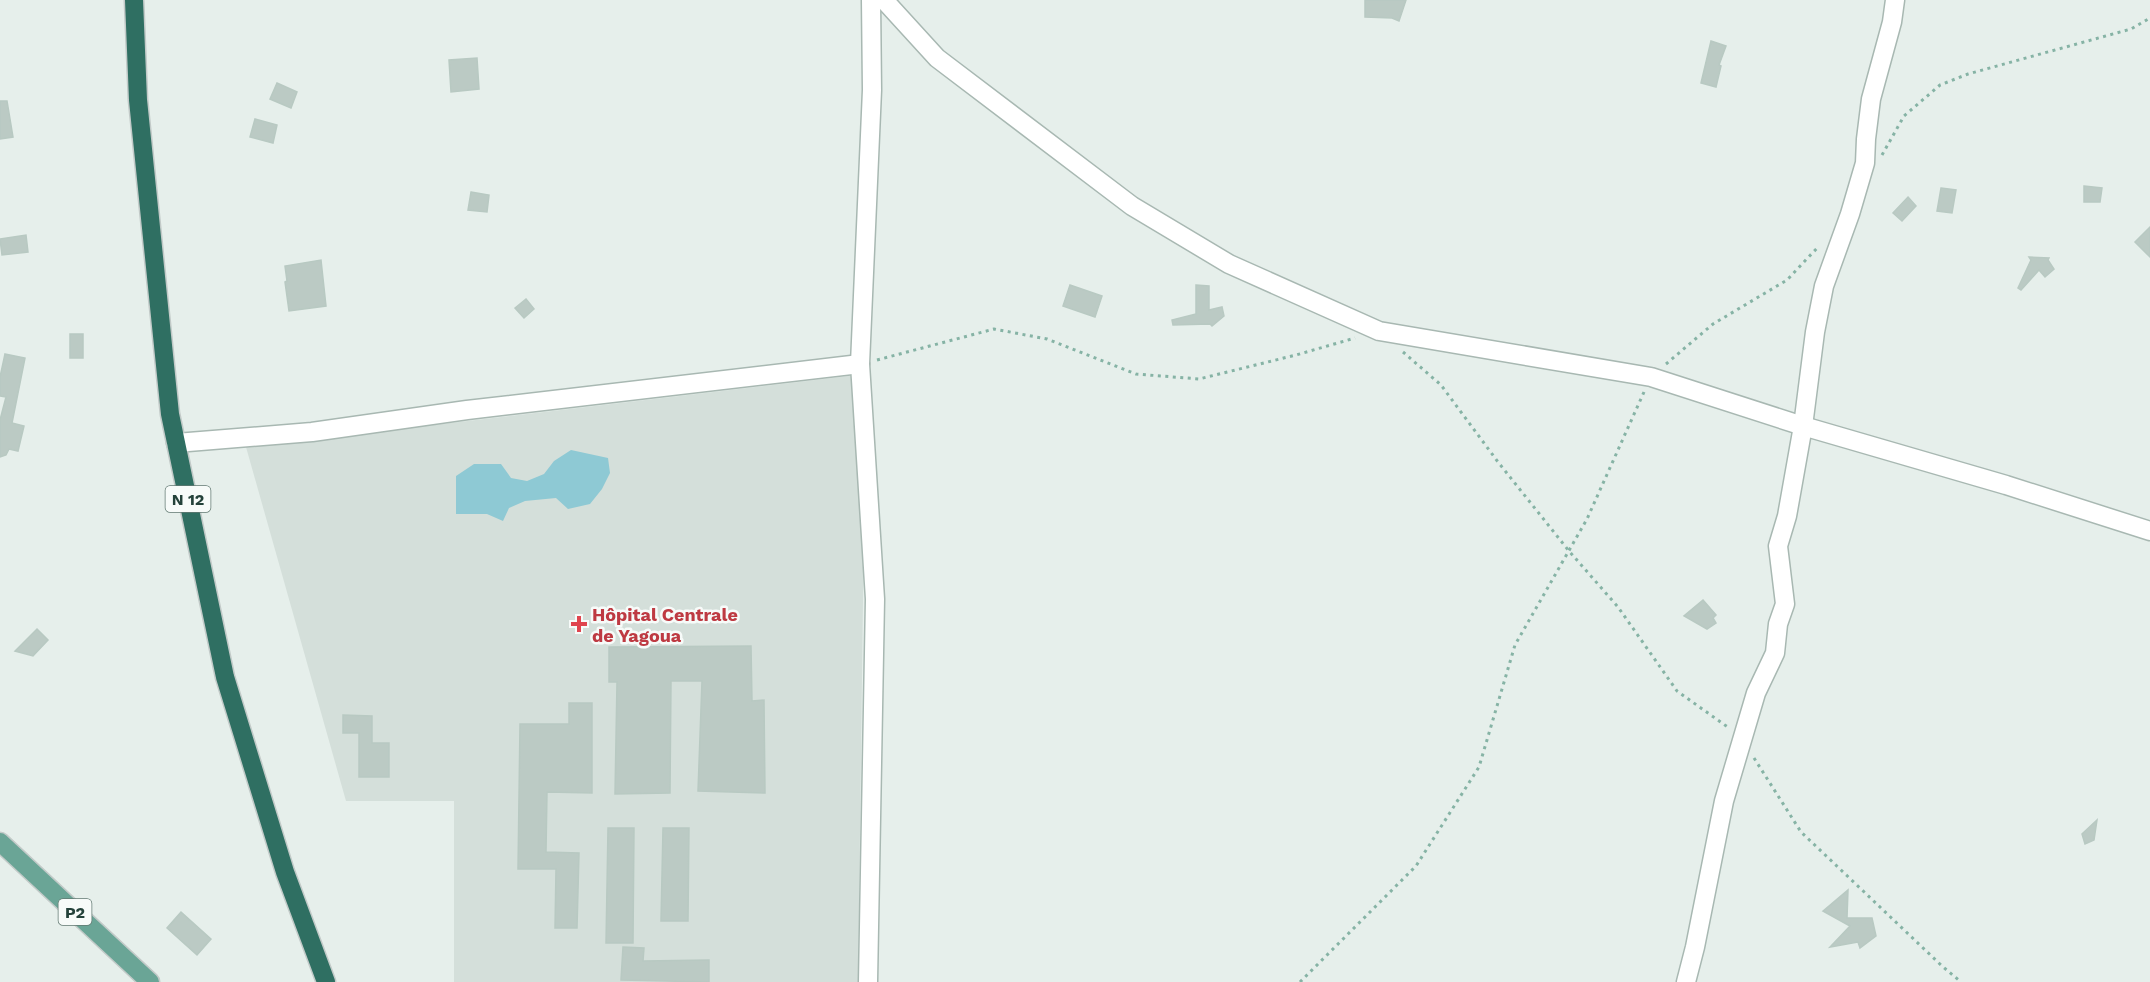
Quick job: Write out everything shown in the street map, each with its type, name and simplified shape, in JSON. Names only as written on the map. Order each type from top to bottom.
[{"type":"highway","name":"N 12","points":[[134,0],[139,111],[170,414],[225,677],[285,872],[326,982]]},
{"type":"main road","name":"P2","points":[[0,843],[150,982]]},
{"type":"street","points":[[868,982],[875,599],[860,364],[871,102],[871,0]]},
{"type":"street","points":[[884,0],[937,58],[1132,206],[1229,264],[1379,331],[1651,378],[2150,531]]},
{"type":"street","points":[[1686,982],[1724,801],[1756,693],[1775,653],[1778,624],[1785,604],[1778,546],[1787,516],[1803,426],[1815,332],[1824,286],[1850,214],[1865,163],[1871,99],[1892,22],[1895,0]]},
{"type":"street","points":[[176,443],[312,432],[479,408],[860,364]]},
{"type":"path","points":[[1882,156],[1904,116],[1940,85],[1968,74],[2131,29],[2150,18]]},
{"type":"path","points":[[1300,982],[1416,866],[1479,767],[1515,645],[1587,519],[1651,378],[1713,324],[1786,280],[1826,239]]},
{"type":"path","points":[[860,364],[994,329],[1047,339],[1136,374],[1199,379],[1296,355],[1379,331],[1442,385],[1498,462],[1569,551],[1618,607],[1677,691],[1742,738],[1801,832],[1961,982]]},
{"type":"shaded area","name":"Hôpital Centrale de Yagoua","points":[[866,374],[858,982],[454,982],[454,801],[346,801],[246,447]]},
{"type":"water","points":[[571,450],[608,458],[610,473],[602,489],[590,504],[568,509],[556,498],[525,501],[509,508],[503,521],[487,514],[456,514],[456,476],[474,464],[501,464],[511,478],[527,481],[544,474],[554,461]]},
{"type":"building","points":[[1365,0],[1406,0],[1399,21],[1392,18],[1365,17]]},
{"type":"building","points":[[1711,41],[1726,46],[1719,65],[1721,66],[1716,87],[1701,83]]},
{"type":"building","points":[[477,58],[479,89],[451,92],[449,60]]},
{"type":"building","points":[[277,83],[297,92],[291,108],[270,99]]},
{"type":"building","points":[[0,101],[7,101],[13,137],[0,139]]},
{"type":"building","points":[[255,119],[277,125],[273,143],[250,137]]},
{"type":"building","points":[[2084,186],[2102,188],[2100,202],[2084,202]]},
{"type":"building","points":[[1941,188],[1956,190],[1952,213],[1937,211]]},
{"type":"building","points":[[471,192],[489,195],[487,212],[468,210]]},
{"type":"building","points":[[1908,197],[1916,206],[1902,221],[1893,213]]},
{"type":"building","points":[[2150,227],[2150,257],[2135,242]]},
{"type":"building","points":[[26,235],[28,252],[2,255],[0,239]]},
{"type":"building","points":[[2029,257],[2049,258],[2054,269],[2045,277],[2039,270],[2021,290],[2018,288],[2031,260]]},
{"type":"building","points":[[321,260],[326,306],[289,311],[285,266]]},
{"type":"building","points":[[1070,285],[1102,296],[1095,317],[1063,306]]},
{"type":"building","points":[[1196,285],[1209,286],[1209,310],[1222,307],[1224,316],[1212,326],[1210,324],[1173,325],[1172,320],[1196,314]]},
{"type":"building","points":[[526,299],[534,309],[524,318],[515,308]]},
{"type":"building","points":[[70,334],[83,334],[83,358],[70,358]]},
{"type":"building","points":[[5,354],[25,358],[12,423],[24,426],[18,451],[9,449],[6,455],[0,457],[0,420],[6,397],[0,396],[0,377]]},
{"type":"building","points":[[1703,600],[1716,615],[1713,618],[1716,623],[1707,629],[1684,616]]},
{"type":"building","points":[[37,629],[48,640],[33,656],[15,651]]},
{"type":"building","points":[[751,646],[752,701],[764,700],[765,793],[698,791],[702,681],[671,681],[670,793],[615,794],[617,682],[609,682],[609,647]]},
{"type":"building","points":[[569,703],[592,703],[592,793],[547,792],[546,852],[579,853],[577,928],[555,928],[556,869],[518,869],[520,724],[569,724]]},
{"type":"building","points":[[343,715],[372,716],[372,743],[389,743],[389,777],[359,777],[359,733],[343,733]]},
{"type":"building","points":[[2097,820],[2094,840],[2085,844],[2082,834]]},
{"type":"building","points":[[608,828],[634,828],[633,943],[606,943]]},
{"type":"building","points":[[663,828],[689,828],[688,921],[661,921]]},
{"type":"building","points":[[1848,890],[1847,918],[1872,918],[1876,936],[1860,948],[1858,942],[1830,947],[1850,926],[1823,911]]},
{"type":"building","points":[[181,912],[211,939],[197,955],[167,928]]},
{"type":"building","points":[[623,947],[644,948],[643,961],[709,960],[709,982],[621,980]]},
{"type":"place","name":"Hôpital Centrale de Yagoua","points":[[579,624]]}]
